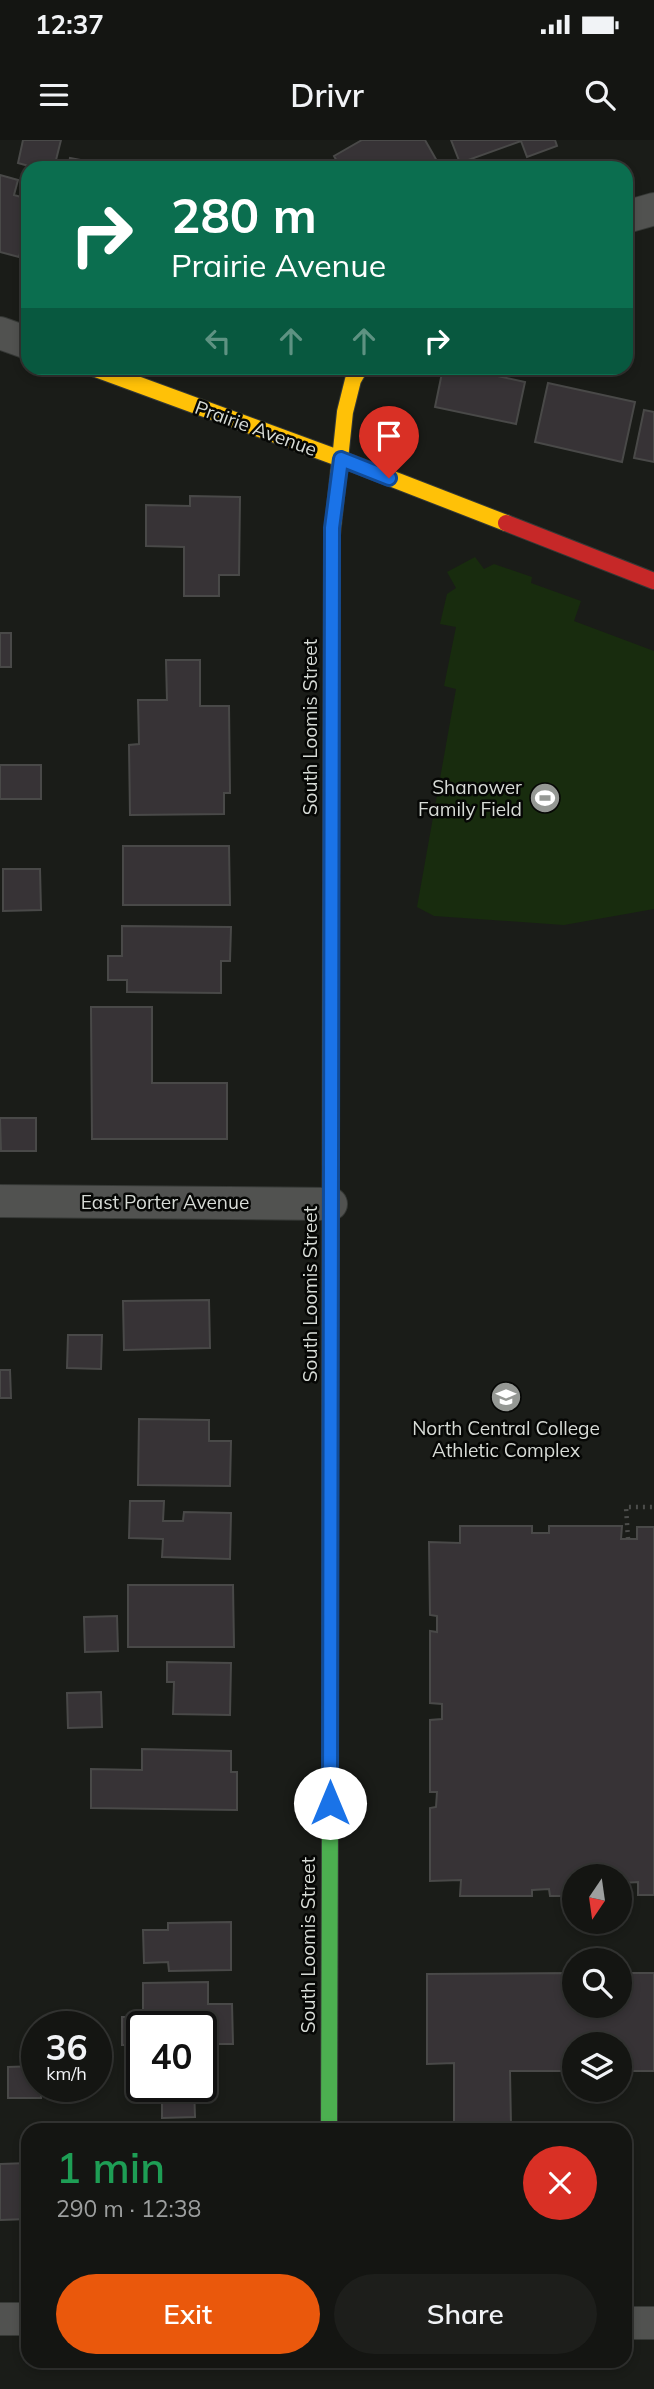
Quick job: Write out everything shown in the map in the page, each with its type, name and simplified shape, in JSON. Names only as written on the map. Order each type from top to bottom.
[{"type":"street","points":[[633,215],[654,209]]},
{"type":"street","points":[[0,333],[21,340]]},
{"type":"street","name":"Prairie Avenue","points":[[112,375],[341,459],[654,581]]},
{"type":"street","name":"South Loomis Street","points":[[329,2123],[332,528],[345,412],[356,375]]},
{"type":"street","name":"East Porter Avenue","points":[[0,1201],[331,1205]]},
{"type":"street","points":[[0,2319],[21,2319]]},
{"type":"street","points":[[632,2323],[654,2323]]},
{"type":"path","points":[[628,1539],[626,1507],[654,1507]]},
{"type":"green space","name":"Shanower Family Field","points":[[475,557],[484,569],[494,564],[532,577],[531,583],[581,601],[574,621],[654,651],[654,909],[564,925],[434,916],[417,907],[456,689],[444,686],[456,627],[440,624],[447,594],[456,588],[447,572]]},
{"type":"building","points":[[23,140],[61,140],[56,161],[18,163]]},
{"type":"building","points":[[362,140],[425,140],[437,161],[337,161],[334,156]]},
{"type":"building","points":[[451,140],[555,140],[557,146],[527,157],[521,141],[459,161]]},
{"type":"building","points":[[0,175],[18,180],[14,195],[21,197],[21,249],[19,257],[0,252]]},
{"type":"building","points":[[442,375],[493,375],[525,382],[516,424],[435,407]]},
{"type":"building","points":[[548,383],[635,402],[622,462],[535,442]]},
{"type":"building","points":[[644,410],[654,412],[654,462],[634,458]]},
{"type":"building","points":[[190,496],[240,497],[239,575],[219,575],[219,596],[184,596],[184,547],[146,546],[146,505],[190,506]]},
{"type":"building","points":[[0,633],[11,633],[11,667],[0,667]]},
{"type":"building","points":[[166,660],[200,660],[200,706],[229,706],[230,793],[224,793],[224,814],[130,815],[129,745],[139,744],[138,700],[167,700]]},
{"type":"building","points":[[0,765],[41,765],[41,799],[0,799]]},
{"type":"building","points":[[123,846],[229,846],[230,905],[123,905]]},
{"type":"building","points":[[3,869],[40,869],[41,910],[3,911]]},
{"type":"building","points":[[122,926],[231,927],[230,961],[221,961],[221,993],[127,992],[127,980],[108,980],[108,956],[122,956]]},
{"type":"building","points":[[91,1007],[152,1007],[152,1083],[227,1083],[227,1139],[92,1139]]},
{"type":"building","points":[[0,1118],[36,1118],[36,1151],[1,1151]]},
{"type":"building","points":[[209,1300],[210,1348],[124,1350],[123,1301]]},
{"type":"building","points":[[68,1335],[102,1335],[101,1369],[67,1368]]},
{"type":"building","points":[[0,1370],[10,1370],[11,1398],[0,1398]]},
{"type":"building","points":[[139,1419],[209,1420],[209,1441],[231,1441],[230,1486],[138,1485]]},
{"type":"building","points":[[130,1501],[164,1501],[163,1521],[183,1521],[184,1512],[231,1513],[230,1559],[162,1557],[163,1539],[129,1538]]},
{"type":"building","points":[[460,1526],[532,1526],[532,1533],[549,1533],[549,1526],[622,1526],[621,1539],[637,1539],[637,1527],[654,1527],[654,1895],[638,1895],[638,1882],[632,1882],[632,1864],[562,1864],[562,1896],[550,1896],[549,1889],[532,1890],[532,1896],[460,1896],[461,1880],[430,1881],[430,1808],[436,1807],[437,1792],[430,1792],[430,1720],[442,1719],[442,1704],[430,1703],[430,1631],[437,1632],[437,1616],[430,1615],[429,1542],[460,1543]]},
{"type":"building","points":[[128,1585],[233,1585],[234,1647],[128,1647]]},
{"type":"building","points":[[117,1616],[118,1651],[85,1652],[84,1617]]},
{"type":"building","points":[[167,1662],[231,1663],[230,1715],[173,1714],[174,1682],[167,1682]]},
{"type":"building","points":[[101,1692],[102,1727],[68,1728],[67,1693]]},
{"type":"building","points":[[142,1749],[231,1751],[231,1772],[237,1772],[237,1810],[91,1808],[91,1769],[142,1770]]},
{"type":"building","points":[[231,1922],[231,1970],[169,1971],[168,1962],[144,1963],[143,1930],[168,1930],[168,1923]]},
{"type":"building","points":[[562,1973],[562,2018],[632,2018],[632,1973],[654,1973],[654,2071],[632,2071],[632,2032],[562,2032],[562,2071],[510,2071],[511,2123],[454,2123],[454,2063],[427,2064],[427,1974]]},
{"type":"building","points":[[208,1982],[208,2004],[232,2004],[233,2044],[217,2044],[217,2011],[143,2011],[143,1983]]},
{"type":"building","points":[[122,2017],[126,2017],[126,2045],[122,2045]]},
{"type":"building","points":[[8,2067],[21,2067],[21,2098],[8,2098]]},
{"type":"building","points":[[162,2102],[195,2102],[195,2117],[162,2118]]},
{"type":"building","points":[[21,2163],[21,2219],[0,2220],[0,2164]]},
{"type":"traffic: fast","points":[[329,2123],[330,1811]]},
{"type":"traffic: slow","points":[[112,375],[506,523]]},
{"type":"traffic: slow","points":[[332,535],[345,412],[356,375]]},
{"type":"traffic: slow","points":[[330,1411],[331,880]]},
{"type":"traffic: jam","points":[[506,523],[654,581]]},
{"type":"traffic: jam","points":[[331,880],[332,535]]},
{"type":"traffic: jam","points":[[330,1411],[330,1811]]},
{"type":"place","name":"Shanower Family Field","points":[[545,798]]},
{"type":"place","name":"North Central College Athletic Complex","points":[[506,1397]]},
{"type":"route","points":[[330,1803],[332,528],[341,459],[389,478]]}]
